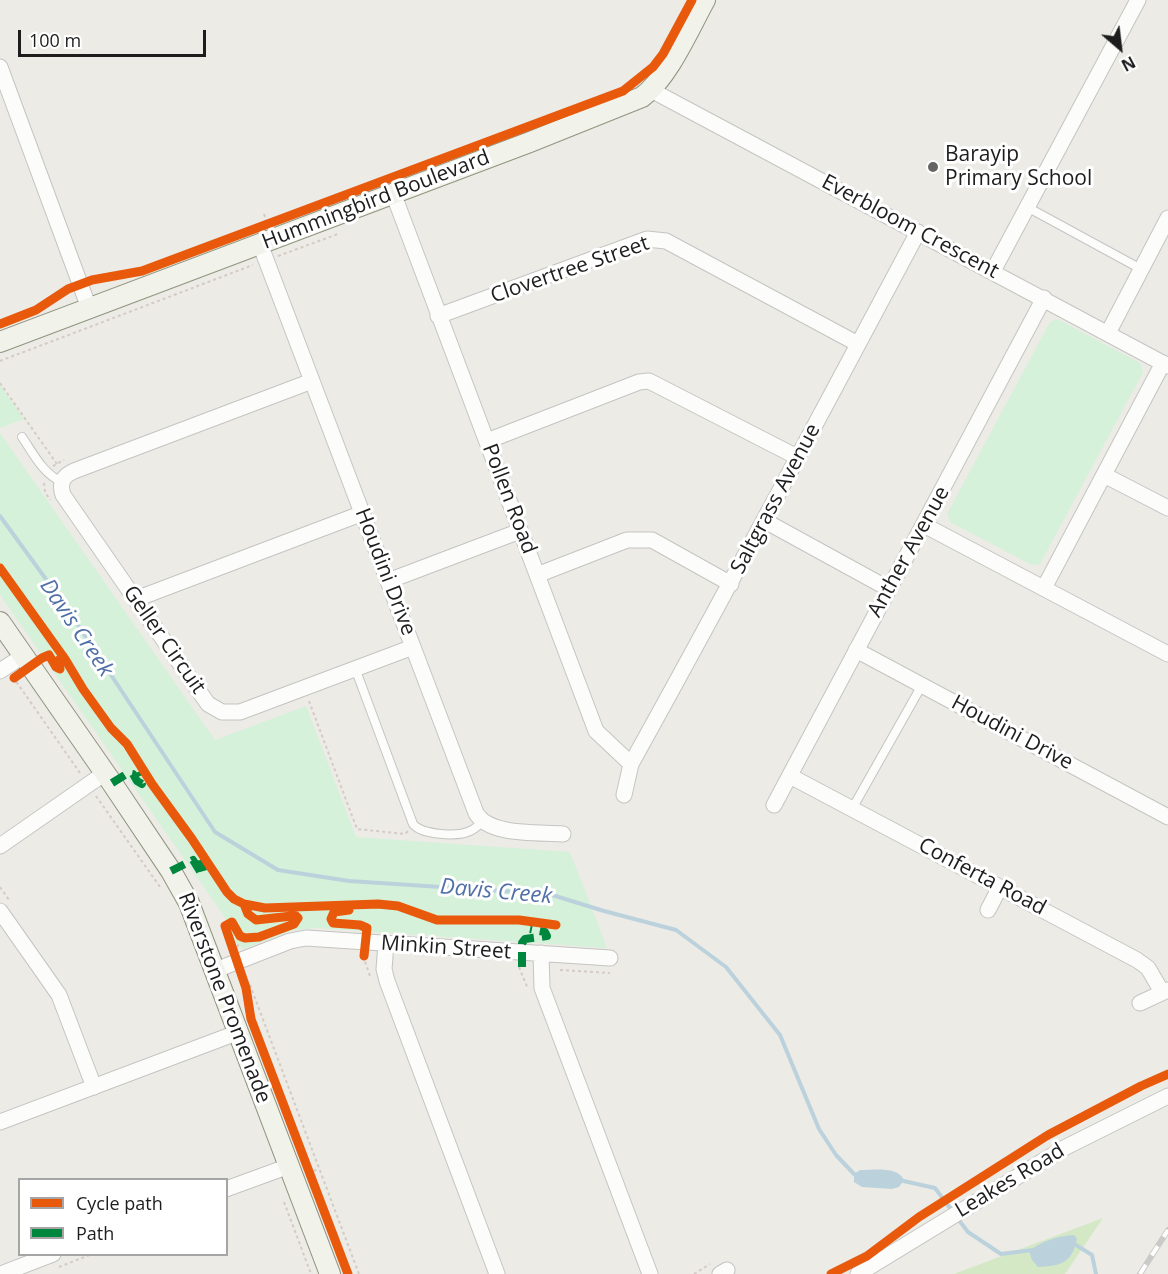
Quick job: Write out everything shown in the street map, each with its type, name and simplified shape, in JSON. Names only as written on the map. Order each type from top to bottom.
[{"type":"street","name":"Hummingbird Boulevard","points":[[0,342],[642,97],[651,90],[680,47],[705,0]]},
{"type":"street","points":[[993,271],[1138,0]]},
{"type":"street","points":[[0,67],[89,308]]},
{"type":"street","name":"Everbloom Crescent","points":[[651,90],[1165,364]]},
{"type":"street","name":"Pollen Road","points":[[393,193],[596,731],[631,764]]},
{"type":"street","points":[[1108,333],[1168,218]]},
{"type":"street","name":"Saltgrass Avenue","points":[[631,764],[765,521],[918,232]]},
{"type":"street","name":"Clovertree Street","points":[[438,316],[647,239],[656,239],[666,241],[858,344]]},
{"type":"street","name":"Houdini Drive","points":[[261,244],[476,813],[482,822]]},
{"type":"street","name":"Anther Avenue","points":[[774,805],[1044,298]]},
{"type":"street","points":[[1044,588],[1165,364]]},
{"type":"street","points":[[64,479],[312,381]]},
{"type":"street","points":[[487,441],[639,382],[649,381],[797,457]]},
{"type":"street","points":[[1104,475],[1168,508]]},
{"type":"street","name":"Geller Circuit","points":[[64,479],[62,491],[65,499],[208,704],[214,708],[230,714],[240,712],[413,647]]},
{"type":"street","points":[[136,599],[363,513]]},
{"type":"street","points":[[765,521],[889,589]]},
{"type":"street","points":[[924,525],[1168,654]]},
{"type":"street","points":[[388,581],[520,531]]},
{"type":"street","points":[[537,575],[627,540],[641,538],[652,540],[731,584]]},
{"type":"street","name":"Riverstone Promenade","points":[[0,622],[182,888],[239,1032],[297,1164],[330,1274]]},
{"type":"street","name":"Houdini Drive","points":[[856,650],[1168,817]]},
{"type":"street","points":[[3,669],[23,656]]},
{"type":"street","points":[[624,795],[631,764]]},
{"type":"street","points":[[0,846],[105,773]]},
{"type":"street","name":"Conferta Road","points":[[790,776],[1137,960],[1148,968],[1165,991]]},
{"type":"street","points":[[482,822],[500,829],[563,834]]},
{"type":"street","points":[[988,910],[1000,887]]},
{"type":"street","points":[[0,911],[59,995],[94,1087]]},
{"type":"street","name":"Minkin Street","points":[[216,970],[290,941],[306,938],[610,958]]},
{"type":"street","points":[[387,944],[384,969],[387,981],[497,1274]]},
{"type":"street","points":[[541,954],[542,988],[650,1274]]},
{"type":"street","points":[[1140,1003],[1165,991]]},
{"type":"street","points":[[0,1122],[239,1032]]},
{"type":"street","name":"Leakes Road","points":[[858,1274],[1066,1146],[1168,1096]]},
{"type":"street","points":[[228,1188],[297,1164]]},
{"type":"street","points":[[1,1274],[48,1256]]},
{"type":"lane","points":[[1028,207],[1141,269]]},
{"type":"lane","name":"Geller Circuit","points":[[22,437],[54,479],[64,479]]},
{"type":"lane","points":[[355,668],[413,824],[418,830],[428,833],[462,833],[471,831],[482,822]]},
{"type":"lane","points":[[852,809],[922,685]]},
{"type":"path","points":[[261,244],[277,220]]},
{"type":"path","points":[[0,361],[261,244],[338,234]]},
{"type":"path","points":[[0,383],[56,463],[64,479]]},
{"type":"path","points":[[56,463],[68,459]]},
{"type":"path","points":[[3,669],[88,784],[162,890]]},
{"type":"path","points":[[304,688],[357,829],[405,834],[413,824]]},
{"type":"path","points":[[232,948],[243,937]]},
{"type":"path","points":[[363,956],[371,978]]},
{"type":"path","points":[[247,973],[249,1013]]},
{"type":"path","points":[[247,973],[359,1274]]},
{"type":"path","points":[[297,1164],[314,1183]]},
{"type":"path","points":[[50,1270],[87,1256]]},
{"type":"path","points":[[694,1274],[719,1269]]},
{"type":"green space","points":[[1057,319],[1140,363],[1143,372],[1040,564],[1032,565],[950,522],[947,514],[1050,322]]},
{"type":"green space","points":[[0,385],[24,419],[0,428]]},
{"type":"green space","points":[[0,433],[215,740],[306,706],[356,837],[570,852],[607,948],[315,928],[291,931],[244,949],[237,945],[224,916],[0,595]]},
{"type":"green space","points":[[1103,1218],[1065,1274],[954,1274]]},
{"type":"water","points":[[860,1170],[891,1171],[904,1180],[899,1187],[892,1189],[862,1187],[854,1182],[854,1174]]},
{"type":"water","points":[[1074,1235],[1077,1239],[1075,1247],[1064,1262],[1053,1266],[1038,1267],[1032,1260],[1029,1251],[1039,1244]]},
{"type":"waterway","name":"Davis Creek","points":[[0,516],[64,604],[215,832],[278,870],[349,881],[549,894],[676,930],[726,967],[780,1035],[819,1129],[836,1155],[854,1174],[859,1175]]},
{"type":"waterway","name":"Davis Creek","points":[[899,1180],[935,1188],[953,1212]]},
{"type":"waterway","name":"Davis Creek","points":[[958,1219],[968,1232],[1001,1254],[1033,1250]]},
{"type":"waterway","name":"Davis Creek","points":[[1073,1245],[1092,1255],[1096,1274]]},
{"type":"railway","points":[[1140,1274],[1168,1230]]},
{"type":"marked path","points":[[112,783],[128,773],[133,774],[142,784],[138,772]]},
{"type":"marked path","points":[[171,871],[193,860],[204,874],[200,860]]},
{"type":"marked path","points":[[522,967],[522,943],[525,939],[547,936],[545,932],[530,929]]},
{"type":"cycle path","points":[[0,324],[36,310],[68,289],[92,280],[142,271],[623,91],[653,67],[663,54],[692,0]]},
{"type":"cycle path","points":[[0,568],[111,728],[127,744],[152,784],[234,899],[244,904],[265,908],[378,904],[398,906],[437,920],[519,920],[556,925]]},
{"type":"cycle path","points":[[14,678],[49,655],[56,667],[60,669],[58,661],[63,656]]},
{"type":"cycle path","points":[[244,904],[248,914],[256,920],[292,916],[298,918],[294,924],[259,937],[240,936],[232,922],[225,926],[246,988],[251,1019],[348,1274]]},
{"type":"cycle path","points":[[349,910],[334,912],[331,919],[333,923],[360,925],[367,928],[364,956]]},
{"type":"cycle path","points":[[831,1274],[867,1256],[919,1217],[1048,1135],[1168,1074]]},
{"type":"place","name":"Barayip Primary School","points":[[933,167]]}]
